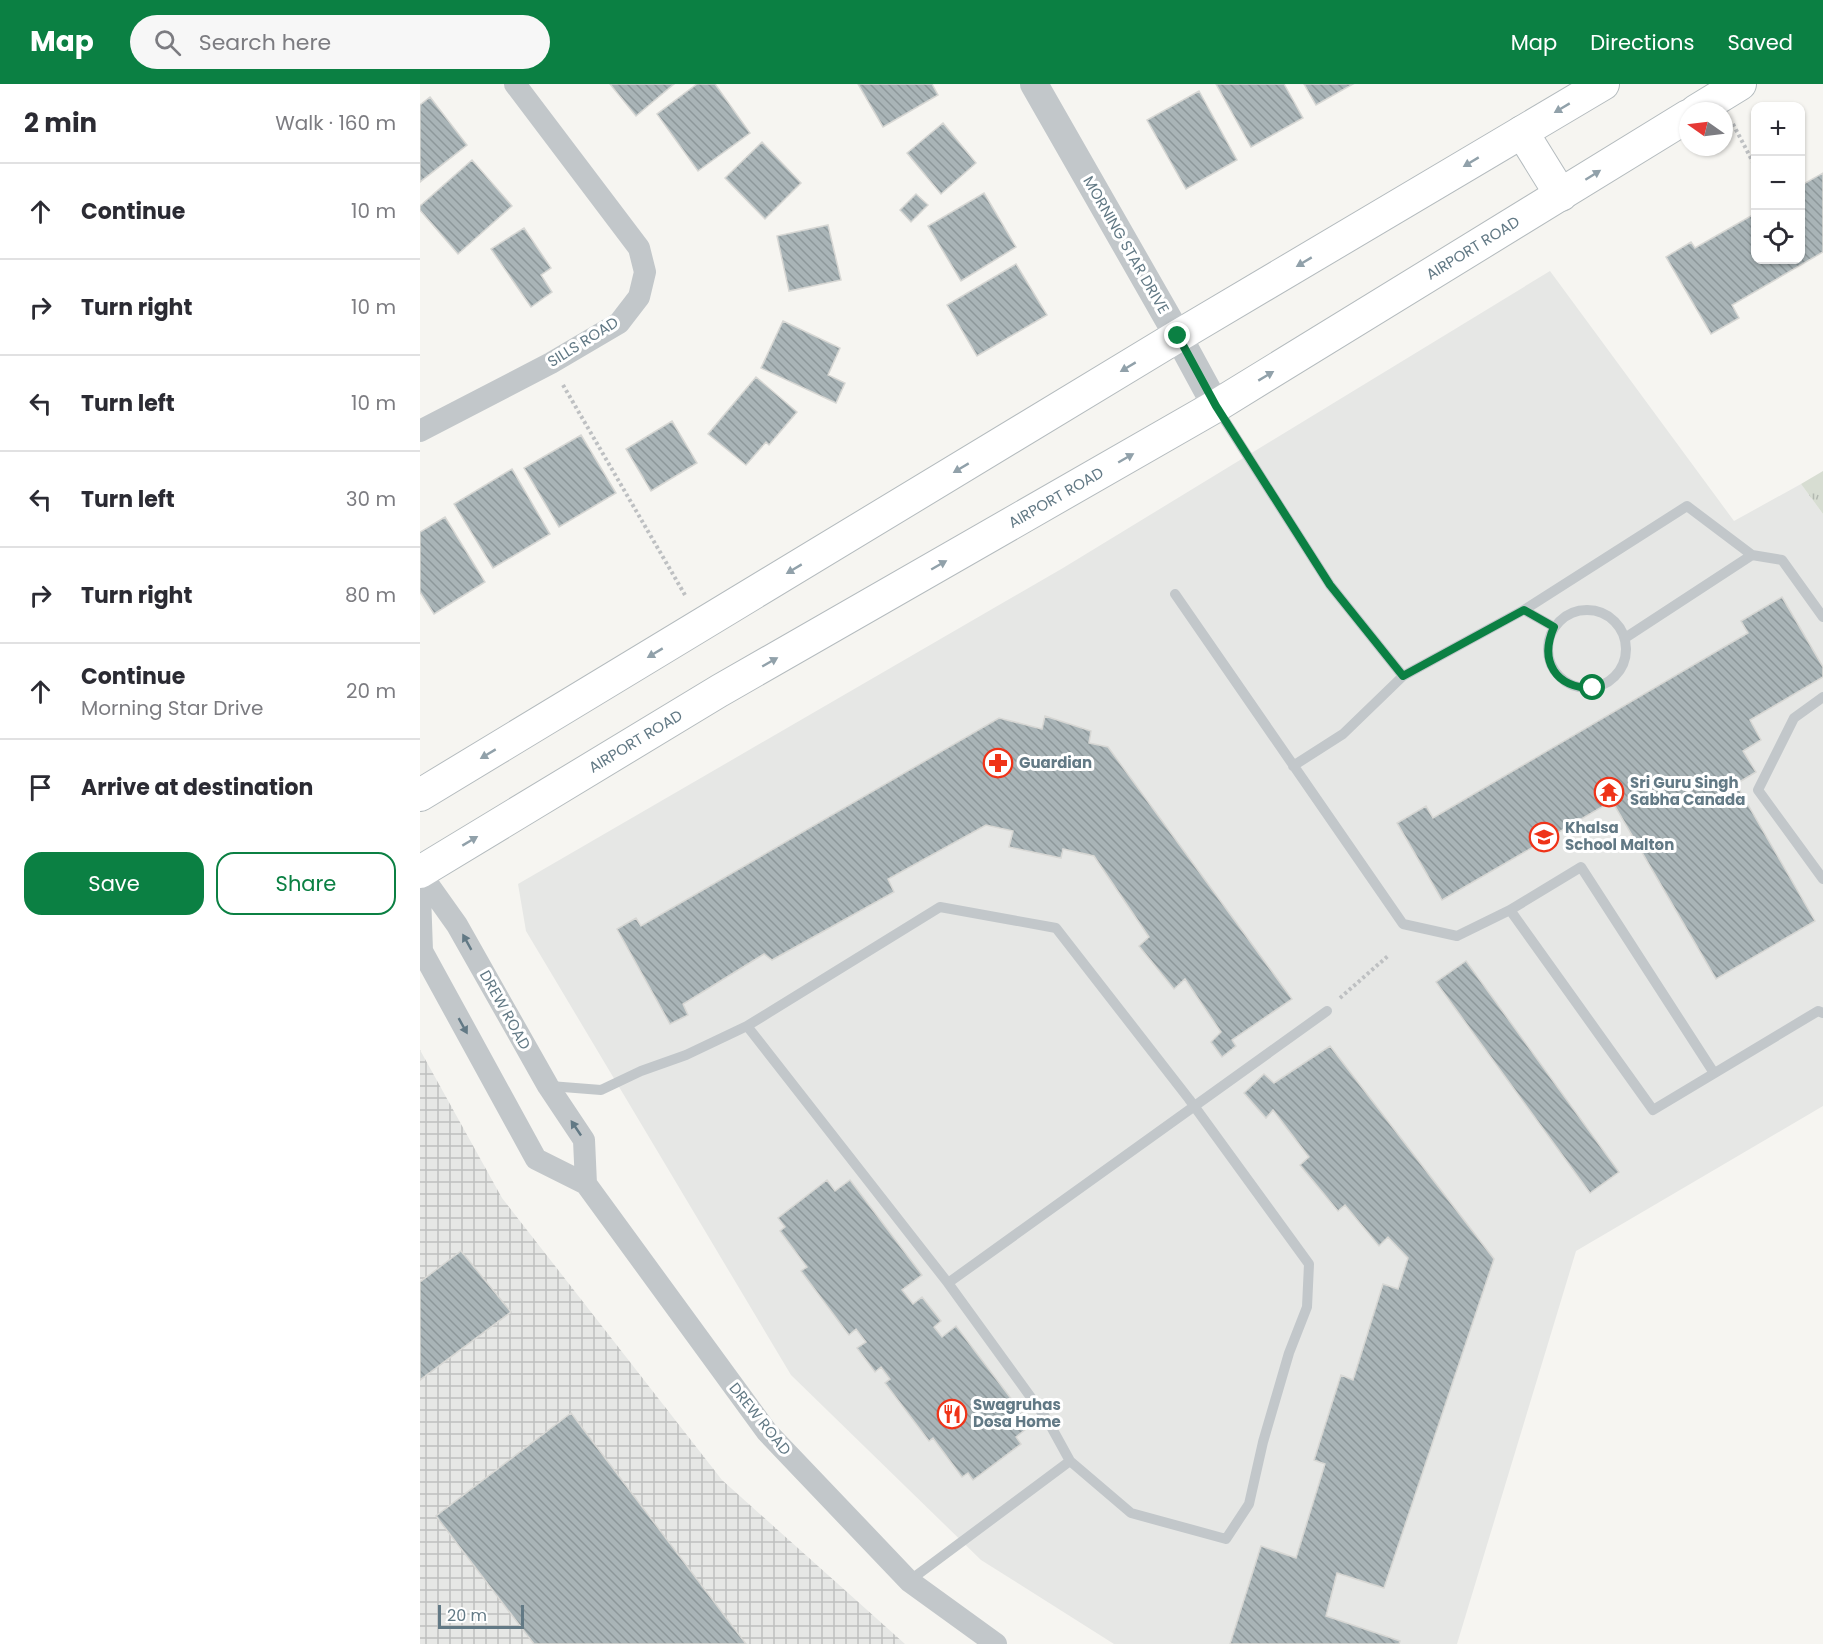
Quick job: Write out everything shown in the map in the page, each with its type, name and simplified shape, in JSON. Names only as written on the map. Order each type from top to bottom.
[{"type":"main road","points":[[420,795],[1178,336],[1603,84]]},
{"type":"main road","points":[[1711,102],[1740,84]]},
{"type":"main road","name":"AIRPORT ROAD","points":[[420,872],[719,692],[1216,406],[1679,122]]},
{"type":"main road","points":[[1522,132],[1561,195]]},
{"type":"street","name":"SILLS ROAD","points":[[420,431],[551,363],[619,323],[639,297],[645,272],[639,249],[515,84]]},
{"type":"street","name":"MORNING STAR DRIVE","points":[[1041,87],[1216,406]]},
{"type":"street","name":"DREW ROAD","points":[[420,872],[457,925],[548,1086],[584,1140],[586,1184]]},
{"type":"street","name":"DREW ROAD","points":[[420,894],[422,951],[536,1159],[586,1184],[767,1432],[909,1581],[996,1644]]},
{"type":"lane","points":[[1216,406],[1330,585],[1403,676]]},
{"type":"lane","points":[[1293,766],[1343,734],[1403,676],[1524,610],[1687,506],[1752,555],[1782,560],[1823,617]]},
{"type":"lane","points":[[1625,638],[1752,555]]},
{"type":"lane","points":[[1175,594],[1403,924],[1457,936],[1510,910],[1581,867],[1714,1073]]},
{"type":"lane","points":[[1524,610],[1554,627]]},
{"type":"lane","points":[[1587,610],[1611,617],[1625,638],[1625,657],[1617,675],[1606,684],[1593,688],[1580,688],[1568,684],[1557,675],[1550,664],[1547,650],[1554,627],[1563,617],[1575,612],[1587,610]]},
{"type":"lane","points":[[1823,697],[1794,718],[1758,790],[1823,879]]},
{"type":"lane","points":[[548,1086],[601,1090],[641,1071],[686,1055],[747,1026],[940,907],[1056,928],[1194,1106],[1309,1264],[1307,1306],[1289,1353],[1263,1442],[1249,1504],[1226,1539],[1131,1513],[1070,1461],[1048,1421],[948,1283],[747,1026]]},
{"type":"lane","points":[[1510,910],[1653,1110],[1818,1011],[1823,1013]]},
{"type":"lane","points":[[948,1283],[1327,1011]]},
{"type":"lane","points":[[909,1581],[1070,1461]]},
{"type":"path","points":[[1733,125],[1751,160]]},
{"type":"path","points":[[551,363],[686,595]]},
{"type":"path","points":[[1327,1011],[1389,955]]},
{"type":"shaded area","points":[[1550,271],[1734,521],[1801,484],[1823,514],[1823,1106],[1576,1251],[1457,1644],[1114,1644],[981,1560],[791,1375],[526,931],[518,884],[1063,568]]},
{"type":"shaded area","points":[[420,1050],[502,1198],[722,1480],[905,1644],[420,1644]]},
{"type":"green space","points":[[1823,471],[1823,514],[1801,484]]},
{"type":"building","points":[[610,84],[674,84],[636,116]]},
{"type":"building","points":[[697,84],[715,84],[750,133],[698,171],[657,114]]},
{"type":"building","points":[[858,84],[932,84],[938,95],[883,127]]},
{"type":"building","points":[[1216,84],[1284,84],[1303,118],[1251,147]]},
{"type":"building","points":[[1304,84],[1353,84],[1316,105]]},
{"type":"building","points":[[1199,91],[1237,160],[1186,189],[1147,120]]},
{"type":"building","points":[[430,97],[467,145],[420,182],[420,105]]},
{"type":"building","points":[[943,123],[976,163],[941,194],[907,153]]},
{"type":"building","points":[[762,142],[801,183],[765,219],[725,178]]},
{"type":"building","points":[[472,160],[512,206],[458,254],[420,210],[420,206]]},
{"type":"building","points":[[1823,173],[1823,252],[1805,262],[1805,210],[1805,183]]},
{"type":"building","points":[[984,193],[1016,247],[961,281],[928,226]]},
{"type":"building","points":[[916,194],[928,205],[911,222],[900,210]]},
{"type":"building","points":[[1751,216],[1751,264],[1802,264],[1732,305],[1739,318],[1711,334],[1666,257],[1691,242],[1695,248]]},
{"type":"building","points":[[828,225],[841,280],[789,291],[777,236]]},
{"type":"building","points":[[524,228],[551,268],[541,275],[552,292],[531,307],[491,249]]},
{"type":"building","points":[[1016,264],[1047,315],[977,356],[947,305]]},
{"type":"building","points":[[783,321],[840,348],[828,375],[845,383],[836,403],[761,368]]},
{"type":"building","points":[[756,377],[797,412],[769,445],[766,442],[746,465],[708,434]]},
{"type":"building","points":[[672,421],[697,463],[651,491],[626,449]]},
{"type":"building","points":[[581,435],[616,493],[559,527],[524,468]]},
{"type":"building","points":[[512,469],[550,534],[493,568],[454,504]]},
{"type":"building","points":[[445,517],[485,582],[434,614],[420,592],[420,532]]},
{"type":"building","name":"Sri Guru Singh Sabha Canada","points":[[1782,597],[1823,667],[1823,677],[1750,720],[1761,740],[1743,751],[1756,772],[1736,784],[1815,921],[1716,979],[1612,801],[1442,900],[1397,823],[1426,806],[1433,818],[1748,633],[1741,621]]},
{"type":"building","points":[[1045,716],[1091,731],[1089,743],[1108,747],[1292,999],[1232,1040],[1236,1046],[1222,1057],[1211,1042],[1221,1032],[1185,979],[1174,989],[1139,946],[1149,937],[1094,856],[1063,849],[1061,858],[1009,847],[1013,831],[986,825],[888,879],[894,892],[772,960],[764,954],[683,1004],[688,1015],[670,1024],[617,929],[636,918],[641,926],[999,718],[1042,729]]},
{"type":"building","points":[[1466,961],[1619,1172],[1590,1193],[1436,982]]},
{"type":"building","points":[[1330,1046],[1494,1259],[1384,1588],[1337,1573],[1326,1616],[1400,1641],[1399,1644],[1230,1644],[1261,1546],[1296,1558],[1325,1464],[1314,1460],[1341,1375],[1353,1380],[1383,1284],[1398,1289],[1408,1258],[1388,1237],[1379,1246],[1345,1205],[1338,1211],[1300,1165],[1309,1157],[1273,1110],[1266,1118],[1244,1093],[1264,1074],[1274,1083]]},
{"type":"building","points":[[827,1180],[835,1191],[850,1180],[922,1275],[902,1290],[913,1304],[922,1297],[941,1321],[934,1327],[942,1337],[956,1326],[1031,1425],[1016,1437],[1021,1444],[973,1480],[968,1473],[962,1477],[933,1438],[929,1441],[885,1383],[890,1379],[881,1367],[875,1372],[857,1348],[866,1342],[856,1329],[849,1335],[801,1271],[807,1267],[780,1231],[785,1227],[778,1218]]},
{"type":"building","points":[[461,1251],[511,1312],[420,1380],[420,1282]]},
{"type":"building","points":[[571,1413],[746,1644],[534,1644],[436,1516]]},
{"type":"place","name":"Guardian","points":[[998,763]]},
{"type":"place","name":"Sri Guru Singh Sabha Canada","points":[[1609,792]]},
{"type":"place","name":"Khalsa School Malton","points":[[1544,837]]},
{"type":"place","name":"Swagruhas Dosa Home","points":[[952,1414]]},
{"type":"route","points":[[1178,336],[1216,406],[1330,585],[1403,676],[1524,610],[1554,627],[1547,650],[1550,664],[1557,675],[1568,684],[1580,688],[1593,688]]}]
